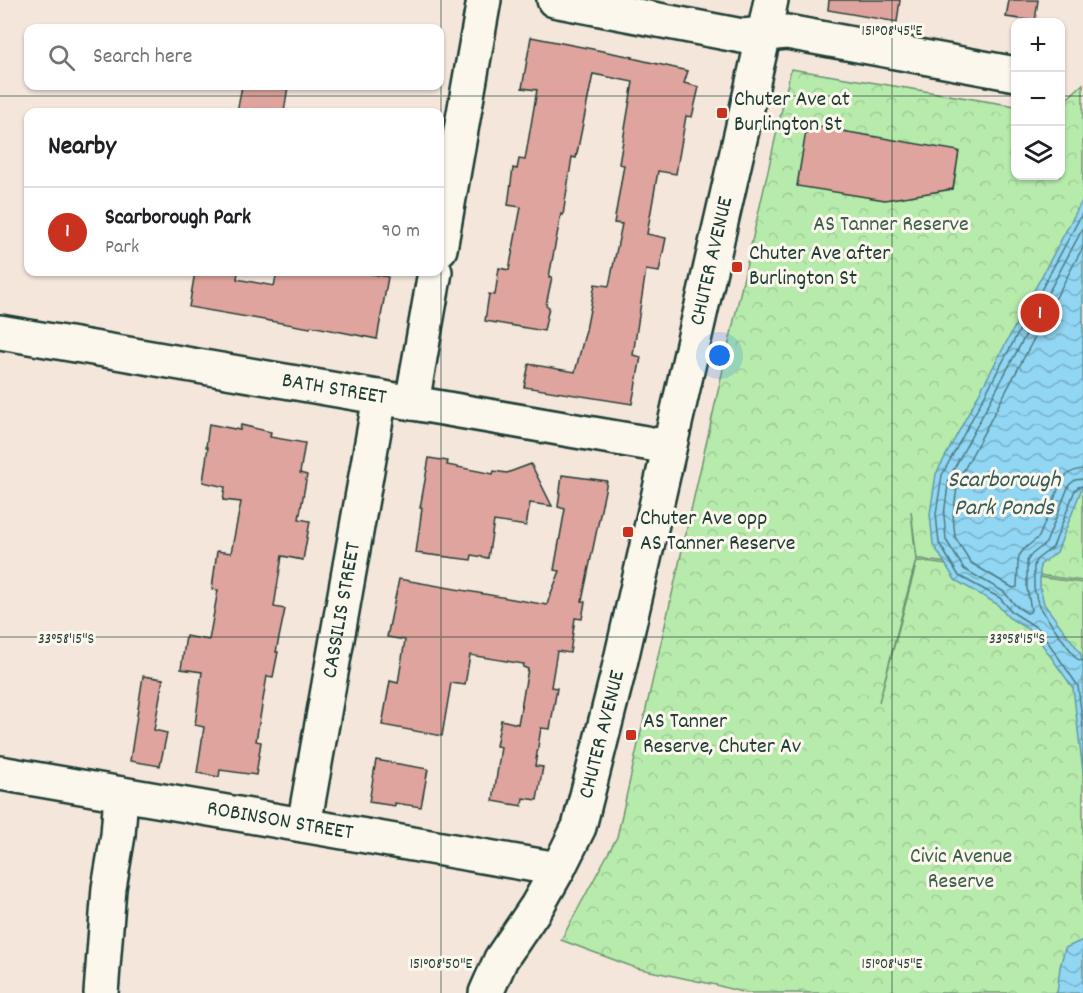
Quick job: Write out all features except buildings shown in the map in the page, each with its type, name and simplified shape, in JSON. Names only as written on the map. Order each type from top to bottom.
[{"type":"street","points":[[444,226],[484,0]]},
{"type":"street","points":[[554,0],[742,36],[787,32],[1011,73]]},
{"type":"street","name":"CHUTER AVENUE","points":[[486,993],[501,959],[537,906],[579,827],[617,677],[771,0]]},
{"type":"street","points":[[412,403],[434,276]]},
{"type":"street","name":"BATH STREET","points":[[0,332],[669,447]]},
{"type":"street","name":"CASSILIS STREET","points":[[304,825],[380,397]]},
{"type":"street","name":"ROBINSON STREET","points":[[0,773],[558,868]]},
{"type":"street","points":[[101,993],[109,888],[118,835],[121,794]]},
{"type":"green space","name":"AS Tanner Reserve","points":[[791,69],[1011,105],[1011,180],[1065,180],[1065,100],[1083,84],[1083,581],[917,559],[911,511],[916,560],[879,702],[917,561],[1083,583],[1083,993],[745,993],[636,968],[561,940],[617,837]]},
{"type":"water","name":"Scarborough Park Ponds","points":[[1083,199],[1083,485],[1057,552],[1040,565],[1040,587],[1044,604],[1080,652],[1083,662],[1083,772],[1073,688],[1034,633],[1008,617],[997,604],[955,580],[933,544],[930,514],[936,474]]},
{"type":"water","points":[[1083,940],[1083,993],[1057,993],[1065,948]]},
{"type":"place","name":"Chuter Ave at Burlington St","points":[[722,113]]},
{"type":"place","name":"Chuter Ave after Burlington St","points":[[737,267]]},
{"type":"place","name":"Scarborough Park","points":[[1040,313]]},
{"type":"place","name":"Chuter Ave opp AS Tanner Reserve","points":[[628,532]]},
{"type":"place","name":"AS Tanner Reserve, Chuter Av","points":[[631,735]]},
{"type":"park label","name":"Civic Avenue Reserve","points":[[961,870]]}]
